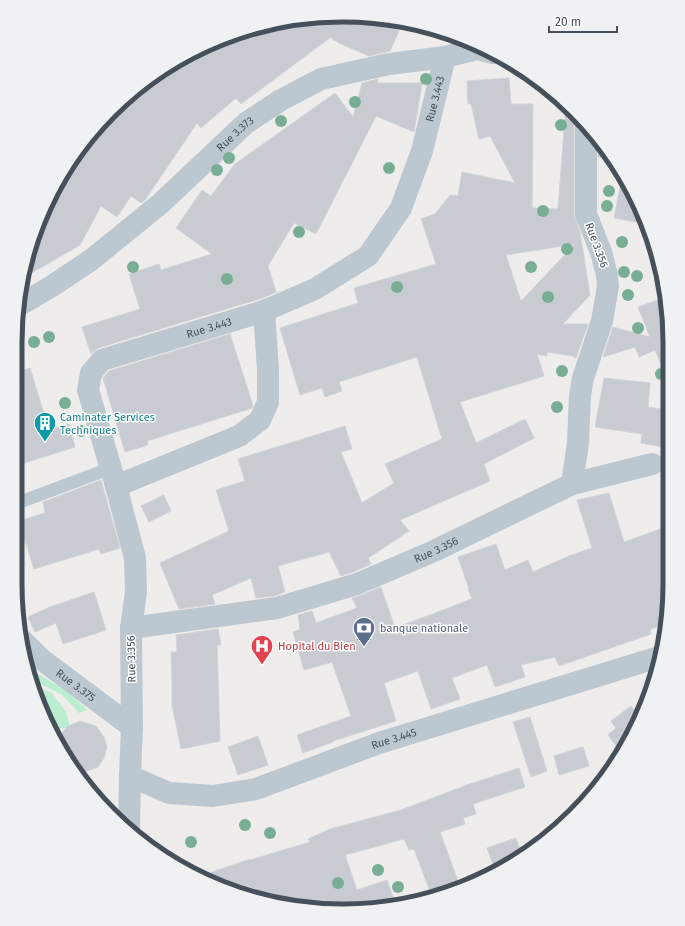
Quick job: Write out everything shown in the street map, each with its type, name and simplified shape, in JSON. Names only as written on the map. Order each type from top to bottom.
[{"type":"street","name":"Rue 3.373","points":[[25,302],[91,260],[160,204],[246,123],[281,100],[321,79],[388,64],[445,57],[472,49]]},
{"type":"street","name":"Rue 3.443","points":[[131,628],[136,592],[135,558],[88,390],[91,373],[102,360],[264,311],[315,289],[368,256],[401,208],[422,151],[445,57]]},
{"type":"street","name":"Rue 3.356","points":[[129,822],[132,727],[131,628],[277,608],[357,584],[434,551],[572,484],[578,443],[580,395],[583,378],[602,321],[608,286],[607,275],[601,252],[586,214],[586,134]]},
{"type":"street","points":[[113,477],[240,436],[260,420],[268,402],[268,370],[264,311]]},
{"type":"street","points":[[572,484],[652,464]]},
{"type":"street","name":"Rue 3.375","points":[[28,646],[41,659],[132,727]]},
{"type":"street","name":"Rue 3.445","points":[[130,776],[169,793],[213,796],[256,789],[379,743],[654,659]]},
{"type":"lane","points":[[23,501],[113,477]]},
{"type":"green space","points":[[35,672],[67,691],[87,710],[79,713],[62,695],[38,682]]},
{"type":"green space","points":[[39,688],[52,693],[66,712],[70,727],[60,729],[59,732]]},
{"type":"building","points":[[342,22],[393,26],[392,28],[399,31],[390,51],[369,56],[335,40],[334,41],[331,37],[241,104],[236,98],[201,128],[197,123],[145,200],[141,203],[131,196],[117,217],[101,206],[80,245],[29,274],[46,220],[76,164],[88,147],[116,116],[147,88],[164,76],[220,46],[239,39],[280,28]]},
{"type":"building","points":[[509,78],[511,104],[533,104],[532,208],[558,209],[565,113],[575,122],[574,214],[580,232],[590,295],[563,324],[588,324],[576,358],[547,352],[547,356],[537,354],[544,376],[460,402],[476,443],[525,419],[534,438],[484,464],[490,481],[400,520],[409,531],[368,558],[371,564],[341,576],[329,552],[278,566],[285,592],[274,596],[256,598],[251,578],[212,595],[215,604],[179,609],[160,563],[229,531],[216,490],[245,481],[238,459],[345,426],[352,449],[341,452],[362,503],[394,483],[385,464],[442,439],[417,357],[339,382],[342,391],[325,397],[322,388],[300,395],[280,328],[358,303],[354,288],[436,264],[421,219],[435,214],[450,195],[458,196],[462,172],[515,183],[490,136],[479,139],[471,104],[468,104],[467,81]],"holes":[[[575,244],[521,301],[506,255]]]},
{"type":"building","points":[[378,79],[377,83],[422,83],[414,132],[376,116],[316,234],[294,223],[268,266],[276,292],[263,298],[98,348],[91,354],[82,327],[140,309],[129,274],[159,264],[161,270],[212,254],[176,228],[202,190],[211,196],[235,164],[335,93],[353,117],[362,83]]},
{"type":"building","points":[[598,148],[605,158],[598,157]]},
{"type":"building","points":[[621,183],[640,223],[614,218]]},
{"type":"building","points":[[660,299],[663,342],[663,369],[655,350],[639,357],[635,347],[603,357],[613,327],[650,337],[638,307]]},
{"type":"building","points":[[230,334],[253,406],[252,408],[147,441],[148,445],[125,452],[103,378],[109,371]]},
{"type":"building","points":[[30,368],[49,430],[69,424],[75,447],[22,464],[22,371]]},
{"type":"building","points":[[604,378],[650,383],[648,407],[663,409],[663,447],[641,443],[642,434],[595,427]]},
{"type":"building","points":[[101,480],[120,548],[101,554],[99,549],[34,569],[22,531],[22,520],[45,513],[43,502]]},
{"type":"building","points":[[609,493],[624,542],[663,528],[663,584],[660,626],[650,629],[651,634],[559,666],[555,657],[521,665],[525,677],[495,687],[487,665],[452,678],[460,699],[431,709],[418,671],[384,683],[396,721],[333,741],[303,753],[297,735],[351,716],[332,662],[304,670],[293,632],[300,629],[298,615],[312,611],[316,623],[357,608],[352,598],[381,587],[395,628],[472,599],[458,557],[496,544],[505,570],[528,560],[533,572],[569,556],[592,548],[577,500]]},
{"type":"building","points":[[164,495],[171,511],[149,522],[141,506]]},
{"type":"building","points":[[94,592],[106,630],[63,644],[56,623],[35,632],[28,617],[50,607]]},
{"type":"building","points":[[218,629],[221,645],[217,645],[220,741],[181,749],[172,705],[171,652],[177,652],[176,635]]},
{"type":"building","points":[[631,706],[636,713],[618,748],[608,735],[616,728],[611,721]]},
{"type":"building","points":[[530,717],[547,771],[531,777],[513,722]]},
{"type":"building","points":[[80,721],[96,726],[104,737],[107,747],[104,758],[98,767],[83,772],[60,735],[67,727]]},
{"type":"building","points":[[258,736],[268,765],[238,775],[228,747]]},
{"type":"building","points":[[583,747],[589,766],[559,775],[554,756]]},
{"type":"building","points":[[519,768],[525,787],[473,804],[476,814],[463,818],[465,824],[440,832],[458,882],[446,887],[430,892],[414,849],[409,850],[404,839],[345,855],[357,890],[387,880],[394,900],[342,904],[301,901],[280,898],[239,887],[207,874],[250,859],[310,842],[308,839],[330,829],[401,810],[467,785]]},
{"type":"building","points":[[516,838],[520,850],[494,866],[487,848]]},
{"type":"place","name":"Caminater Services Techniques","points":[[45,442]]},
{"type":"place","name":"banque nationale","points":[[364,648]]},
{"type":"place","name":"Hopital du Bien","points":[[262,666]]}]
